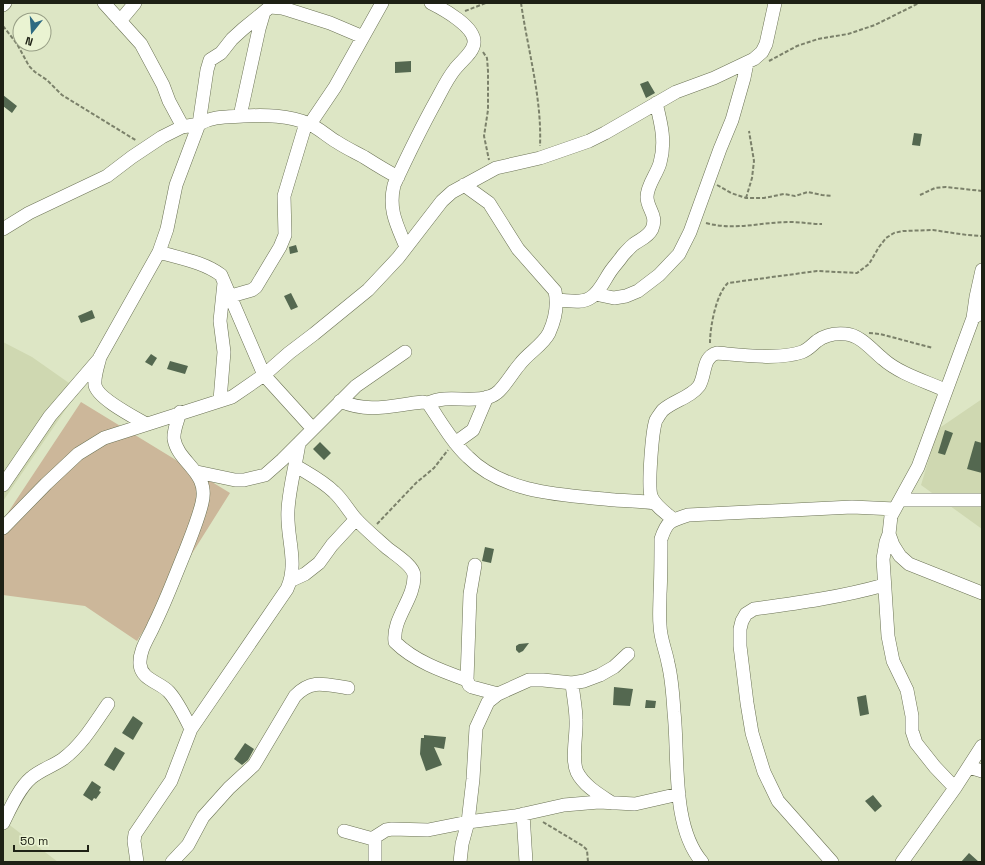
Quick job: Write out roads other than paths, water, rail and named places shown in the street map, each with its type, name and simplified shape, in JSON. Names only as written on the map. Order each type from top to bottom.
[{"type":"street","points":[[104,3],[141,44],[150,58],[164,84],[169,101],[183,126]]},
{"type":"street","points":[[120,21],[134,3]]},
{"type":"street","points":[[231,296],[252,290],[256,287],[283,241],[286,230],[284,196],[308,123],[335,87],[382,3]]},
{"type":"street","points":[[406,247],[394,219],[392,193],[415,142],[446,83],[454,70],[471,51],[474,42],[469,29],[452,15],[431,3]]},
{"type":"street","points":[[3,528],[78,454],[104,438],[180,412],[232,397],[264,375],[289,353],[320,330],[368,290],[398,258],[442,201],[452,192],[496,168],[540,158],[589,141],[676,92],[714,78],[750,61],[762,52],[766,44],[775,3]]},
{"type":"street","points":[[3,485],[50,416],[100,357],[133,301],[159,252],[167,229],[176,185],[199,124],[207,70],[210,60],[221,53],[232,39],[270,7],[282,8],[330,23],[363,37]]},
{"type":"street","points":[[240,116],[264,12]]},
{"type":"street","points":[[595,294],[614,298],[626,296],[638,291],[670,265],[679,254],[695,219],[732,120],[750,61]]},
{"type":"street","points":[[557,300],[581,301],[590,298],[595,294],[617,262],[634,244],[642,240],[648,234],[653,225],[654,221],[647,197],[660,163],[664,144],[656,103]]},
{"type":"street","points":[[3,229],[29,214],[107,176],[146,147],[183,126],[199,124],[208,119],[264,115],[279,116],[308,123],[379,168],[398,177]]},
{"type":"street","points":[[340,401],[353,406],[374,409],[423,402],[428,403],[436,399],[443,398],[487,397],[499,392],[520,364],[545,340],[555,314],[557,300],[555,291],[518,249],[489,203],[464,185]]},
{"type":"street","points":[[159,252],[214,269],[221,275],[264,375],[313,428]]},
{"type":"street","points":[[955,788],[934,767],[916,743],[912,731],[912,716],[907,690],[894,661],[888,636],[883,559],[889,534],[891,516],[918,467],[945,390],[978,315],[976,297],[982,270]]},
{"type":"street","points":[[220,400],[224,352],[220,321],[224,283]]},
{"type":"street","points":[[674,520],[655,503],[649,487],[652,446],[656,420],[663,410],[699,386],[708,358],[711,354],[779,356],[802,352],[825,336],[846,334],[870,347],[884,360],[903,372],[945,390]]},
{"type":"street","points":[[196,472],[235,480],[244,480],[266,474],[356,386],[405,352]]},
{"type":"street","points":[[100,357],[95,385],[98,392],[146,424]]},
{"type":"street","points":[[455,443],[473,430],[487,397]]},
{"type":"street","points":[[428,403],[455,443],[469,458],[489,473],[504,481],[530,489],[573,497],[655,503]]},
{"type":"street","points":[[180,412],[174,437],[176,445],[196,472],[202,483],[204,494],[203,503],[172,582],[145,643],[140,658],[140,665],[142,672],[146,677],[163,686],[170,693],[191,729]]},
{"type":"street","points":[[137,862],[134,841],[135,834],[171,781],[191,729],[284,594],[292,580],[293,565],[288,510],[299,443]]},
{"type":"street","points":[[296,466],[334,492],[356,519],[386,547],[411,567],[414,573],[414,584],[395,630],[395,642],[421,660],[467,680]]},
{"type":"street","points":[[702,862],[686,832],[676,778],[676,737],[673,692],[669,665],[660,625],[661,539],[666,526],[674,520],[688,515],[982,500]]},
{"type":"street","points":[[292,580],[304,574],[319,563],[332,545],[356,519]]},
{"type":"street","points":[[889,534],[893,545],[900,556],[909,564],[982,593]]},
{"type":"street","points":[[475,565],[470,594],[467,680],[468,685],[472,688],[498,694]]},
{"type":"street","points":[[832,862],[778,801],[764,772],[752,733],[742,667],[740,629],[746,614],[754,609],[837,596],[864,591],[884,585]]},
{"type":"street","points":[[460,862],[462,844],[468,822],[473,779],[476,728],[488,702],[498,694],[529,680],[572,683],[584,681],[600,675],[614,667],[628,654]]},
{"type":"street","points":[[572,683],[576,718],[574,762],[577,772],[590,787],[614,804]]},
{"type":"street","points":[[172,862],[188,845],[203,817],[229,788],[254,765],[295,696],[302,689],[309,685],[322,684],[348,688]]},
{"type":"street","points":[[3,823],[19,793],[30,778],[56,763],[69,753],[85,736],[108,704]]},
{"type":"street","points":[[902,862],[955,788],[982,746]]},
{"type":"street","points":[[969,767],[982,771]]},
{"type":"street","points":[[344,831],[373,839],[386,830],[392,829],[428,830],[468,822],[525,814],[564,805],[599,802],[636,804],[679,794]]},
{"type":"street","points":[[525,814],[526,862]]},
{"type":"street","points":[[375,837],[375,862]]}]
